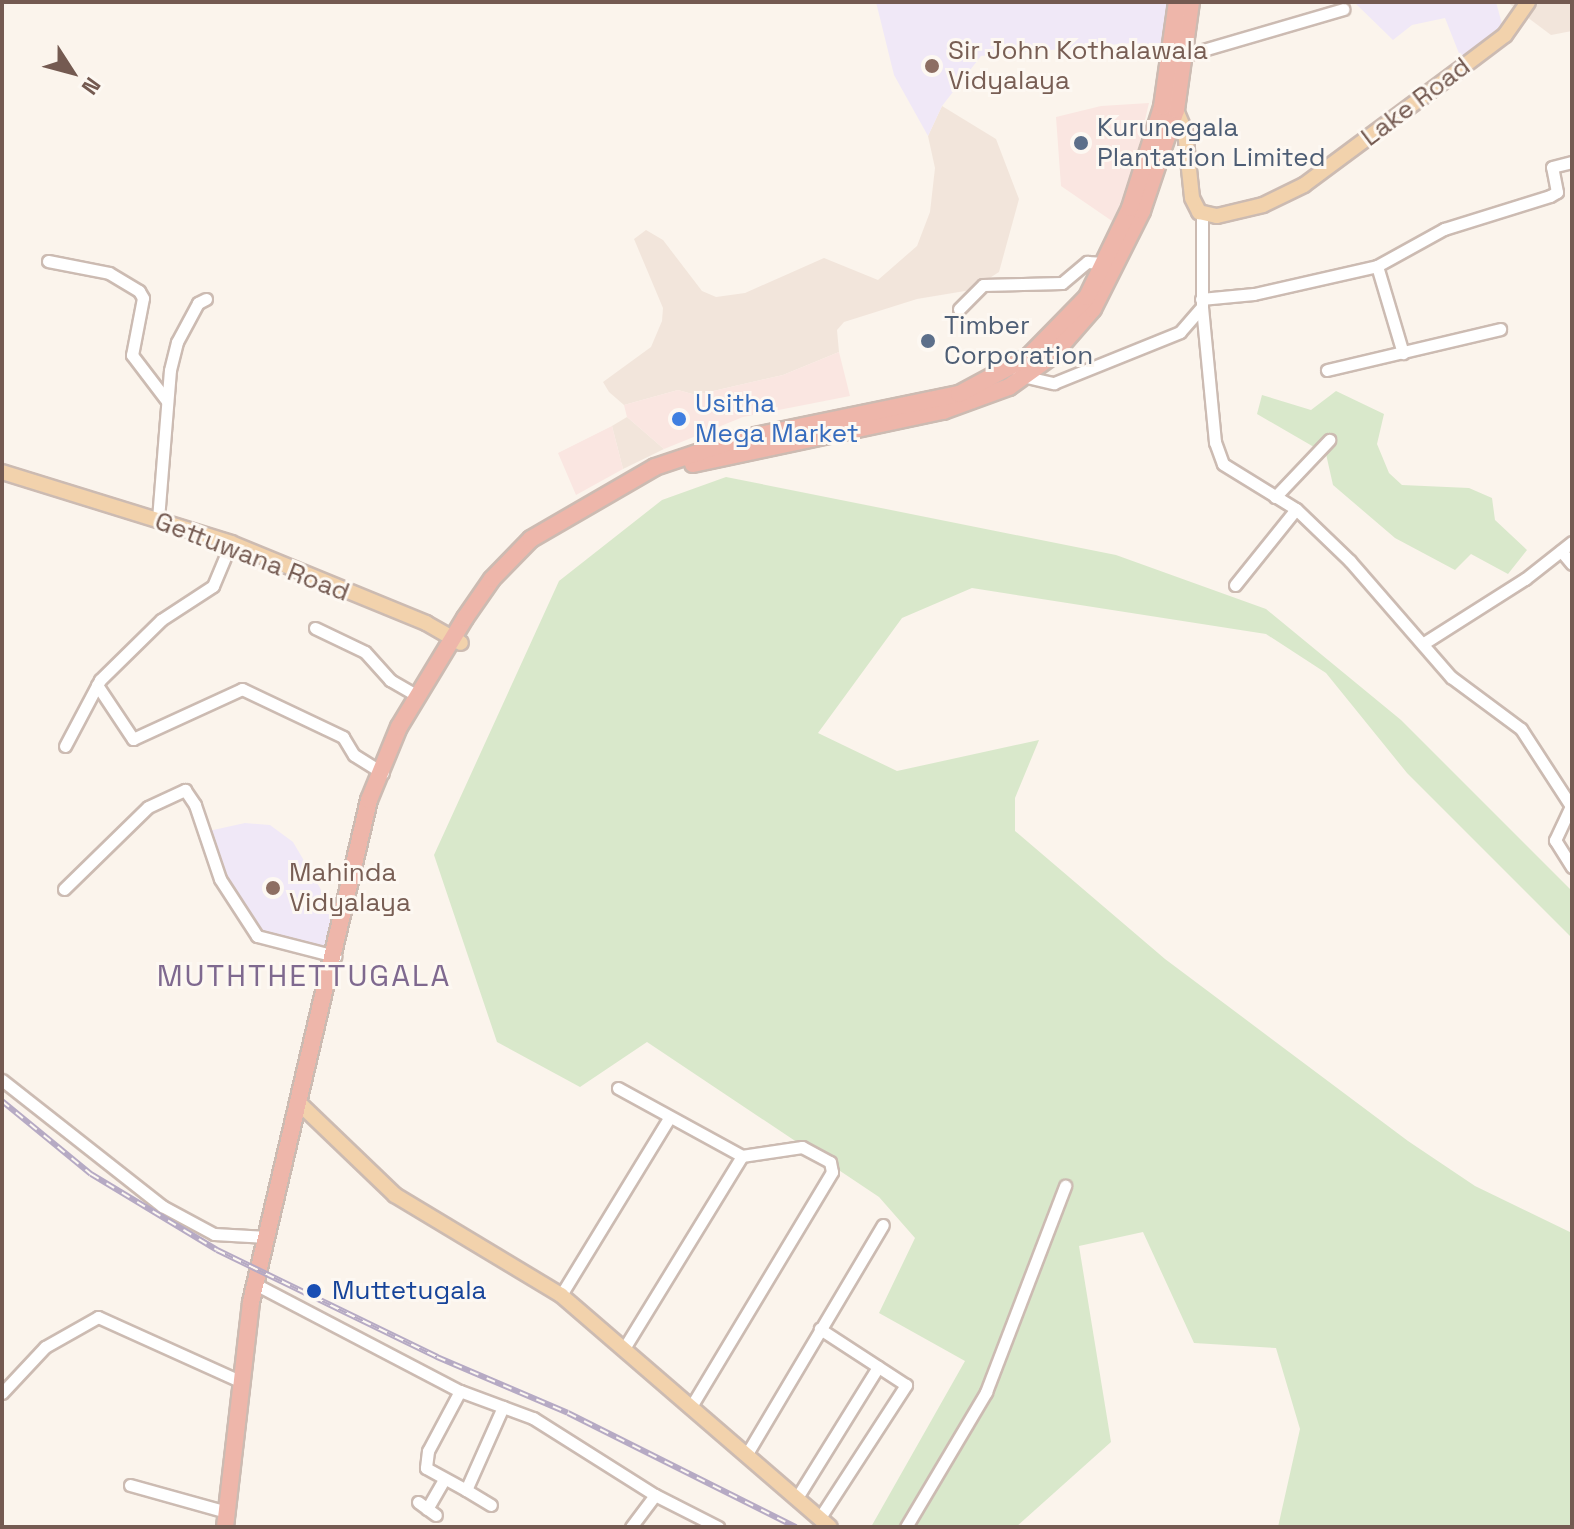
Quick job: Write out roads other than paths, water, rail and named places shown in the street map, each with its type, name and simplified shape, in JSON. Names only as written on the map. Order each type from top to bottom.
[{"type":"highway","points":[[1017,374],[1075,312],[1105,263],[1139,184],[1169,108],[1177,2]]},
{"type":"highway","points":[[393,748],[485,588],[531,539],[655,467],[735,440],[959,394],[1017,374],[1067,341],[1103,293],[1142,211],[1186,55],[1191,2]]},
{"type":"highway","points":[[226,1520],[255,1284],[335,956],[369,800],[418,696],[457,641]]},
{"type":"main road","name":"Lake Road","points":[[1202,215],[1249,209],[1304,185],[1505,35],[1528,2]]},
{"type":"main road","points":[[1169,108],[1187,139],[1192,198],[1202,215]]},
{"type":"main road","name":"Gettuwana Road","points":[[2,472],[231,543],[457,641]]},
{"type":"main road","points":[[299,1103],[395,1195],[561,1295],[748,1452],[825,1523]]},
{"type":"street","points":[[1186,55],[1343,9]]},
{"type":"street","points":[[1017,374],[1054,383],[1180,332],[1202,303],[1377,266],[1444,229],[1550,196],[1557,192],[1552,167],[1572,162]]},
{"type":"street","points":[[1202,215],[1202,303],[1219,453],[1235,474],[1296,509],[1424,643],[1451,677],[1493,705],[1521,729],[1539,764],[1572,806],[1555,840],[1572,867]]},
{"type":"street","points":[[48,261],[109,273],[139,291],[143,298],[132,355],[167,401]]},
{"type":"street","points":[[959,309],[983,285],[1062,283],[1087,262],[1105,263]]},
{"type":"street","points":[[1377,266],[1403,353]]},
{"type":"street","points":[[158,519],[167,401],[177,342],[198,303],[206,299]]},
{"type":"street","points":[[1327,370],[1500,329]]},
{"type":"street","points":[[1275,497],[1329,440]]},
{"type":"street","points":[[1235,585],[1296,509]]},
{"type":"street","points":[[1424,643],[1572,542]]},
{"type":"street","points":[[65,746],[97,685],[161,620],[213,586],[231,543]]},
{"type":"street","points":[[1561,551],[1572,564]]},
{"type":"street","points":[[315,628],[365,652],[390,680],[418,696]]},
{"type":"street","points":[[97,685],[133,739],[242,689],[343,737],[354,755],[383,773]]},
{"type":"street","points":[[64,889],[148,807],[185,790],[190,792],[220,879],[257,936],[335,956]]},
{"type":"street","points":[[2,1080],[162,1206],[214,1234],[267,1237]]},
{"type":"street","points":[[618,1088],[742,1156],[802,1147],[830,1162],[832,1172],[692,1405]]},
{"type":"street","points":[[561,1295],[669,1118]]},
{"type":"street","points":[[625,1347],[742,1156]]},
{"type":"street","points":[[906,1527],[986,1392],[1065,1186]]},
{"type":"street","points":[[748,1452],[883,1225]]},
{"type":"street","points":[[255,1284],[460,1391],[533,1418],[655,1495],[718,1527]]},
{"type":"street","points":[[2,1393],[45,1347],[98,1317],[242,1382]]},
{"type":"street","points":[[820,1329],[905,1382],[905,1389],[825,1523]]},
{"type":"street","points":[[798,1496],[878,1367]]},
{"type":"street","points":[[460,1391],[428,1451],[426,1468],[491,1505]]},
{"type":"street","points":[[466,1490],[503,1407]]},
{"type":"street","points":[[427,1508],[444,1479]]},
{"type":"street","points":[[130,1485],[226,1520]]},
{"type":"street","points":[[631,1527],[655,1495]]},
{"type":"railway","points":[[2,1101],[91,1174],[217,1250],[437,1357],[568,1413],[796,1527]]},
{"type":"place","name":"Sir John Kothalawala Vidyalaya","points":[[932,66]]},
{"type":"place","name":"Kurunegala Plantation Limited","points":[[1081,143]]},
{"type":"place","name":"Timber Corporation","points":[[928,341]]},
{"type":"place","name":"Usitha Mega Market","points":[[679,419]]},
{"type":"place","name":"Mahinda Vidyalaya","points":[[273,888]]},
{"type":"place","name":"Muttetugala","points":[[314,1291]]},
{"type":"district","name":"MUTHTHETTUGALA","points":[[304,976]]}]
